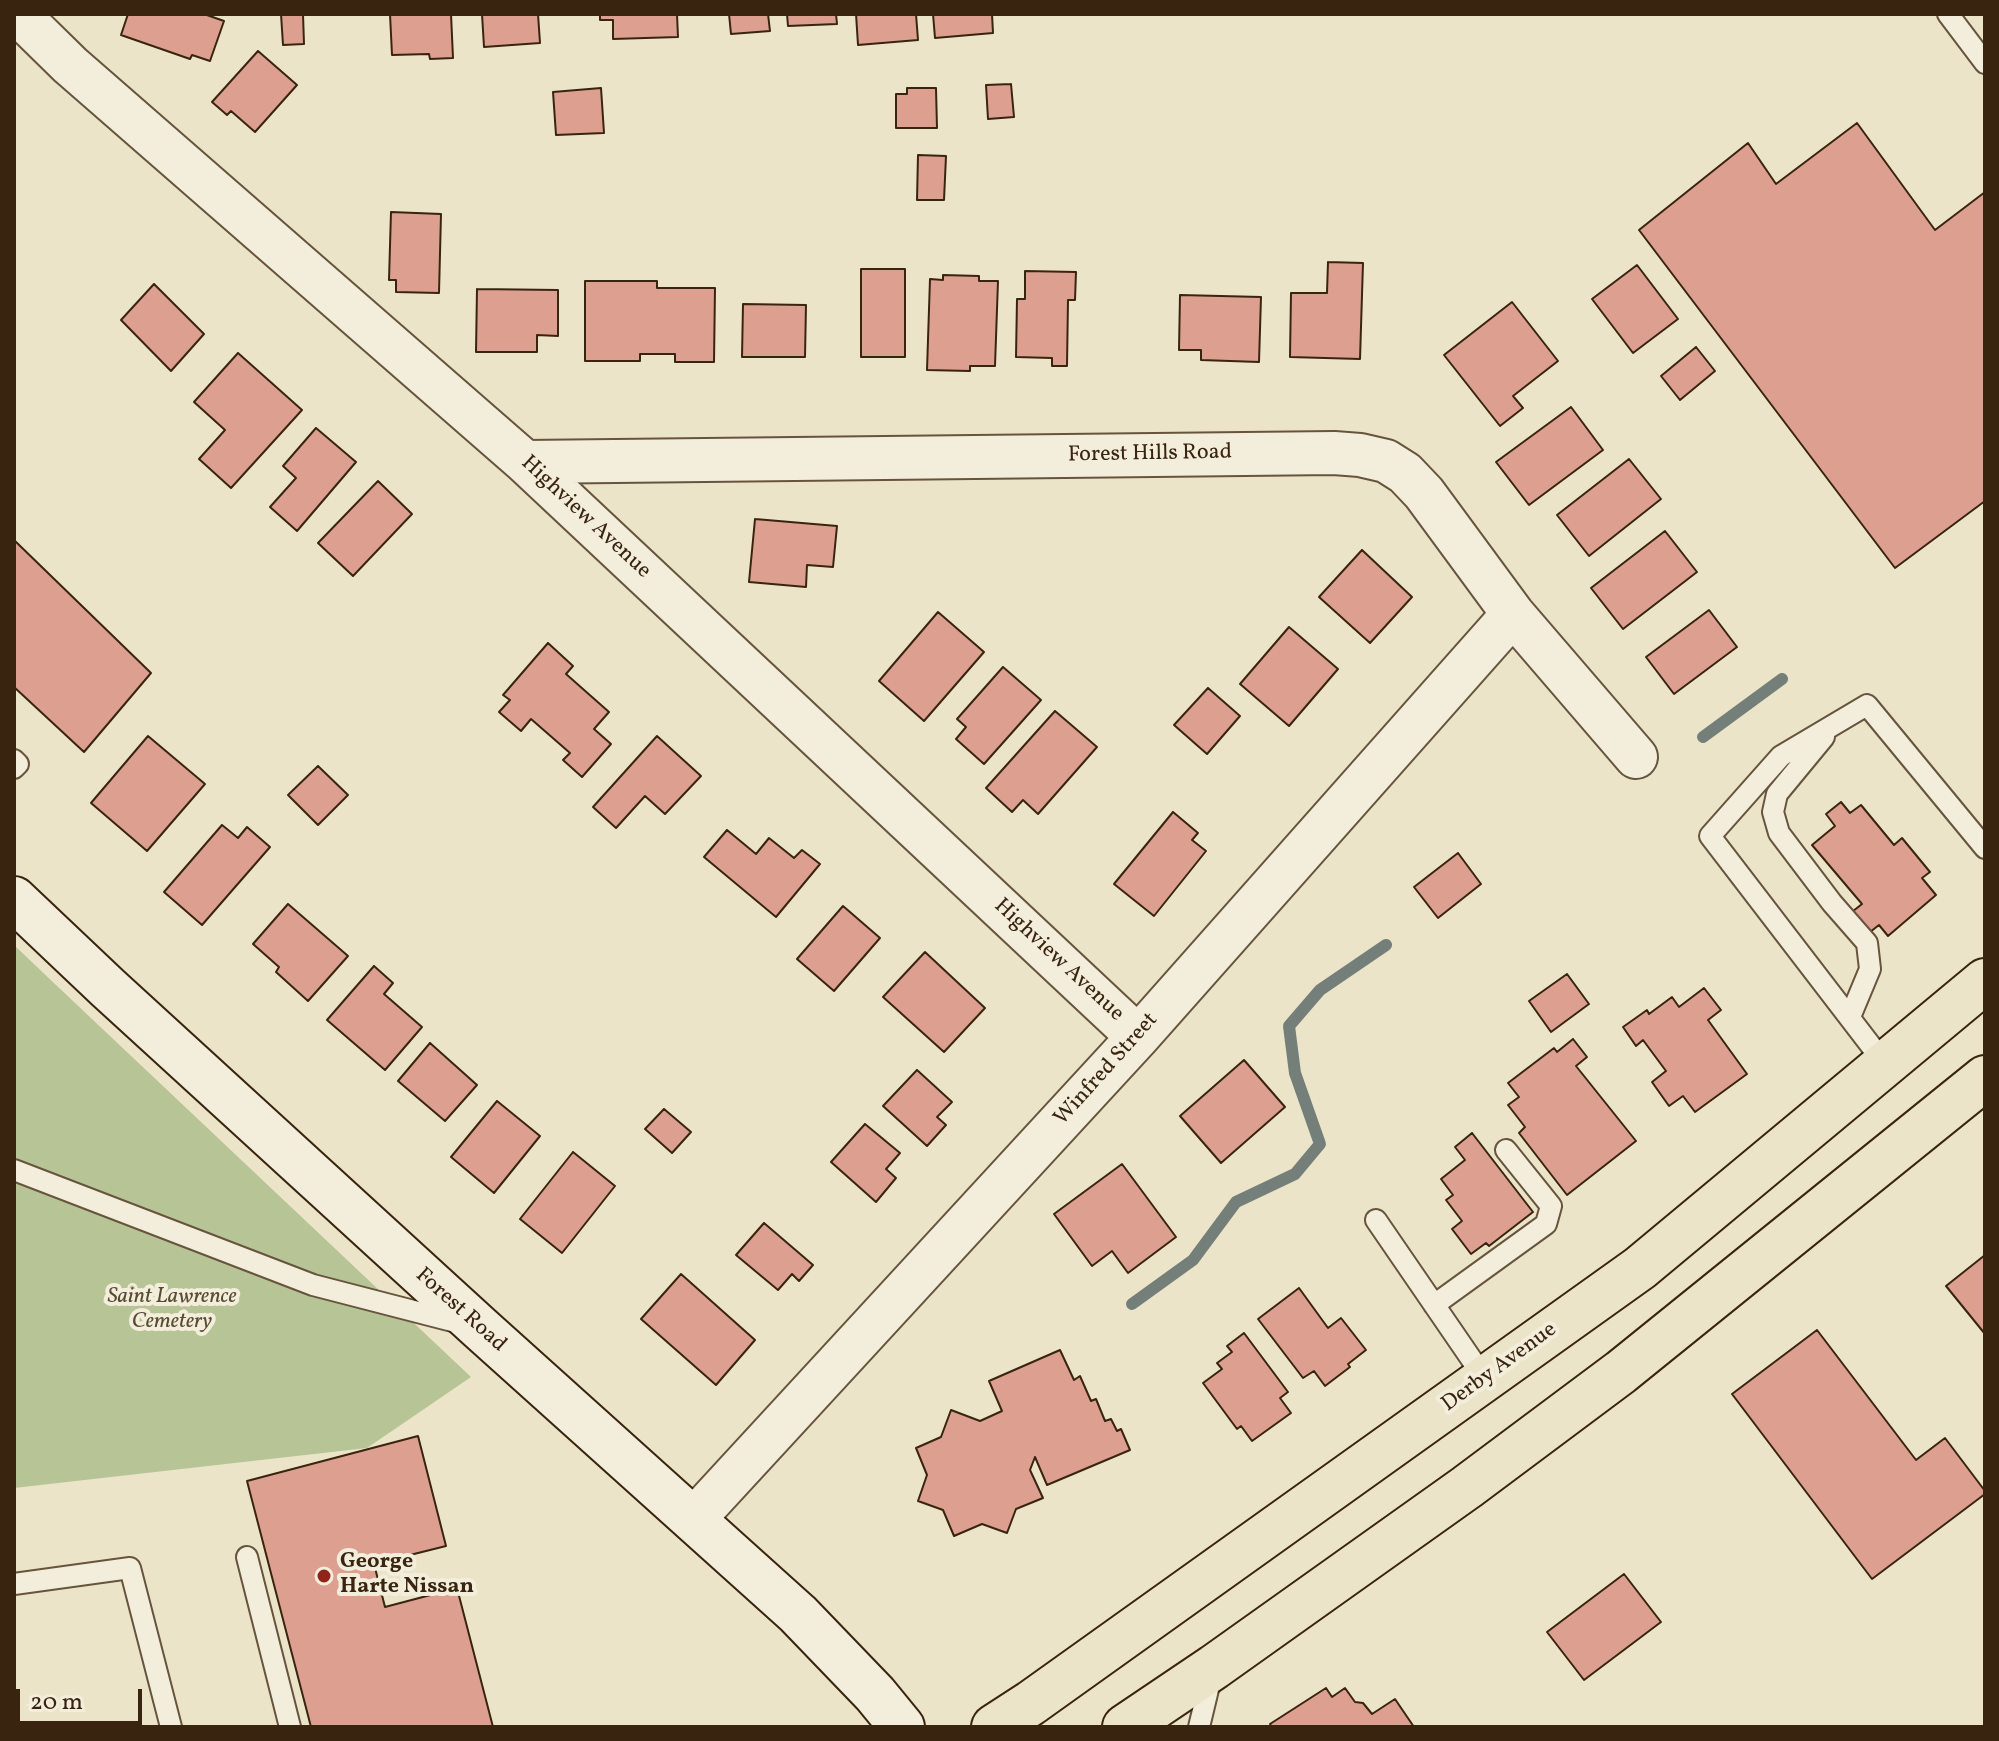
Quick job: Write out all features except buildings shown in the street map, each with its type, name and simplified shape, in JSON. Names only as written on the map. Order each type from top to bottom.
[{"type":"highway","name":"Derby Avenue","points":[[994,1727],[1640,1268],[1985,981]]},
{"type":"highway","points":[[1125,1727],[1467,1487],[1621,1372],[1985,1078]]},
{"type":"main road","name":"Forest Road","points":[[14,899],[480,1328],[798,1614],[875,1694],[902,1727]]},
{"type":"street","name":"Highview Avenue","points":[[18,14],[82,76],[525,462],[1138,1037]]},
{"type":"street","name":"Forest Hills Road","points":[[525,462],[1318,453],[1360,455],[1386,461],[1405,473],[1424,493],[1513,614],[1636,757]]},
{"type":"street","name":"Winfred Street","points":[[693,1520],[1138,1037],[1513,614]]},
{"type":"lane","points":[[1948,14],[1985,63]]},
{"type":"lane","points":[[1885,1064],[1710,836],[1781,756],[1867,705],[1985,848]]},
{"type":"lane","points":[[1834,725],[1777,794],[1773,812],[1779,833],[1867,943],[1870,969],[1850,1017]]},
{"type":"lane","points":[[14,760],[18,764],[14,768]]},
{"type":"lane","points":[[1434,1305],[1546,1224],[1551,1206],[1506,1150]]},
{"type":"lane","points":[[14,1170],[313,1285],[480,1328]]},
{"type":"lane","points":[[1376,1220],[1485,1379]]},
{"type":"lane","points":[[247,1557],[290,1727]]},
{"type":"lane","points":[[14,1584],[130,1568],[171,1727]]},
{"type":"lane","points":[[1199,1727],[1214,1667]]},
{"type":"green space","name":"Saint Lawrence Cemetery","points":[[14,945],[471,1377],[367,1448],[14,1488]]},
{"type":"waterway","points":[[1703,737],[1782,679]]},
{"type":"waterway","points":[[1132,1304],[1193,1260],[1236,1202],[1295,1174],[1320,1144],[1295,1073],[1289,1026],[1320,990],[1386,945]]},
{"type":"place","name":"George Harte Nissan","points":[[324,1576]]}]
